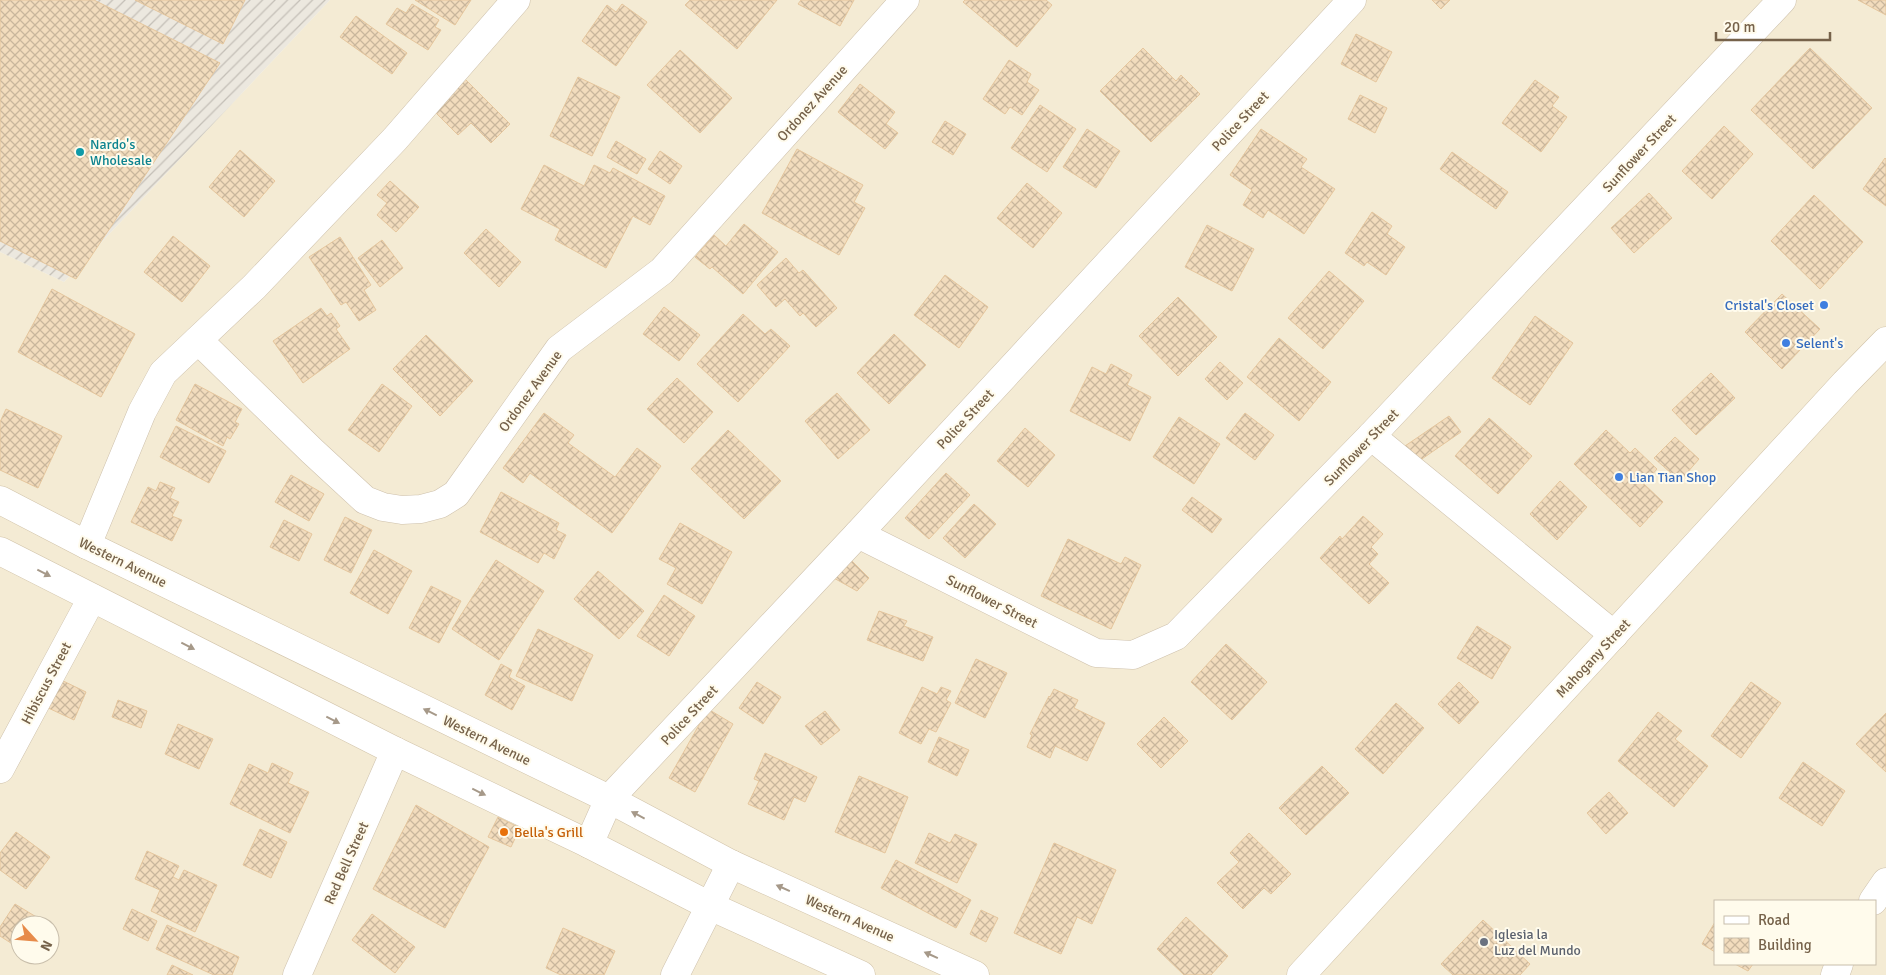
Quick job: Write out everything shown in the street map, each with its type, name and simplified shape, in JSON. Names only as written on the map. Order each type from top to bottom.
[{"type":"street","points":[[87,545],[142,412],[163,373],[254,287],[395,139],[516,0]]},
{"type":"street","name":"Ordonez Avenue","points":[[198,340],[365,500],[383,507],[402,510],[421,509],[440,504],[456,494],[559,349],[662,272],[905,0]]},
{"type":"street","name":"Police Street","points":[[589,844],[609,799],[858,534],[1352,0]]},
{"type":"street","name":"Sunflower Street","points":[[858,534],[1096,653],[1133,655],[1176,636],[1371,436],[1782,0]]},
{"type":"street","name":"Mahogany Street","points":[[1301,975],[1845,383],[1886,341]]},
{"type":"street","points":[[1371,436],[1614,635]]},
{"type":"street","name":"Western Avenue","points":[[0,500],[87,545],[609,799],[731,864],[975,975]]},
{"type":"street","points":[[0,551],[395,751],[589,844],[710,906],[861,975]]},
{"type":"street","name":"Hibiscus Street","points":[[0,769],[92,598]]},
{"type":"street","name":"Red Bell Street","points":[[297,975],[395,751]]},
{"type":"street","points":[[675,975],[731,864]]},
{"type":"street","points":[[1874,900],[1886,882]]},
{"type":"shaded area","name":"Nardo's Wholesale","points":[[0,0],[330,0],[64,282],[0,252]]},
{"type":"shaded area","points":[[330,0],[1886,0],[1886,975],[0,975],[0,252],[64,282]]},
{"type":"building","name":"Nardo's Wholesale","points":[[0,0],[94,0],[220,63],[76,279],[0,241]]},
{"type":"building","points":[[135,0],[245,0],[223,44]]},
{"type":"building","points":[[415,0],[471,0],[455,25]]},
{"type":"building","points":[[690,0],[777,0],[737,49],[685,5]]},
{"type":"building","points":[[801,0],[854,0],[840,26],[798,4]]},
{"type":"building","points":[[965,0],[1046,0],[1052,5],[1017,47],[963,2]]},
{"type":"building","points":[[1432,0],[1450,0],[1441,9]]},
{"type":"building","points":[[1858,0],[1886,0],[1886,15]]},
{"type":"building","points":[[412,4],[439,20],[435,27],[441,30],[428,50],[386,24],[397,8],[406,13]]},
{"type":"building","points":[[622,4],[647,22],[616,66],[582,41],[607,5],[616,12]]},
{"type":"building","points":[[356,16],[407,53],[392,74],[340,37]]},
{"type":"building","points":[[1356,34],[1392,52],[1376,82],[1341,64]]},
{"type":"building","points":[[1143,48],[1176,81],[1181,75],[1200,94],[1151,142],[1100,91]]},
{"type":"building","points":[[1810,48],[1872,108],[1813,169],[1751,110]]},
{"type":"building","points":[[680,50],[732,98],[700,133],[647,85]]},
{"type":"building","points":[[1009,60],[1031,74],[1027,82],[1039,90],[1022,115],[1010,107],[1005,114],[983,99]]},
{"type":"building","points":[[462,76],[510,124],[491,143],[471,123],[458,135],[430,107]]},
{"type":"building","points":[[578,77],[620,97],[592,156],[550,136]]},
{"type":"building","points":[[1535,80],[1559,97],[1552,106],[1567,117],[1541,152],[1502,123]]},
{"type":"building","points":[[860,84],[895,112],[886,124],[898,133],[885,149],[838,112]]},
{"type":"building","points":[[1360,95],[1387,108],[1375,133],[1348,119]]},
{"type":"building","points":[[1040,105],[1076,129],[1047,172],[1011,148]]},
{"type":"building","points":[[945,121],[966,134],[953,155],[932,142]]},
{"type":"building","points":[[1724,126],[1753,154],[1712,199],[1682,171]]},
{"type":"building","points":[[1087,129],[1120,151],[1096,188],[1063,167]]},
{"type":"building","points":[[1261,129],[1307,159],[1301,167],[1335,189],[1304,234],[1268,210],[1263,218],[1243,205],[1252,190],[1230,175]]},
{"type":"building","points":[[616,141],[646,159],[637,174],[607,157]]},
{"type":"building","points":[[797,149],[863,185],[854,202],[865,208],[839,255],[762,213]]},
{"type":"building","points":[[240,150],[275,181],[244,217],[209,187]]},
{"type":"building","points":[[660,151],[682,166],[670,184],[648,169]]},
{"type":"building","points":[[1452,152],[1508,192],[1496,209],[1440,169]]},
{"type":"building","points":[[1886,159],[1886,206],[1863,189]]},
{"type":"building","points":[[544,165],[584,186],[594,165],[610,173],[613,168],[665,196],[650,225],[633,216],[606,268],[555,240],[560,229],[521,209]]},
{"type":"building","points":[[390,181],[419,207],[396,232],[377,215],[387,203],[377,195]]},
{"type":"building","points":[[1027,183],[1062,213],[1033,248],[997,218]]},
{"type":"building","points":[[1649,193],[1672,218],[1634,253],[1611,228]]},
{"type":"building","points":[[1814,195],[1863,242],[1820,289],[1771,241]]},
{"type":"building","points":[[1372,212],[1392,226],[1387,234],[1405,247],[1386,275],[1367,262],[1364,266],[1345,253]]},
{"type":"building","points":[[744,224],[778,252],[743,294],[712,267],[710,269],[695,257],[714,235],[726,246]]},
{"type":"building","points":[[1207,225],[1254,249],[1232,291],[1185,267]]},
{"type":"building","points":[[486,229],[521,262],[499,287],[464,253]]},
{"type":"building","points":[[173,236],[210,266],[182,302],[144,272]]},
{"type":"building","points":[[340,237],[371,285],[364,290],[376,310],[359,321],[346,302],[341,305],[309,257]]},
{"type":"building","points":[[382,240],[403,268],[380,287],[358,258]]},
{"type":"building","points":[[786,258],[799,273],[803,270],[837,308],[816,327],[803,313],[800,316],[785,299],[776,307],[757,285]]},
{"type":"building","points":[[1329,271],[1364,301],[1323,349],[1288,318]]},
{"type":"building","points":[[945,275],[988,307],[959,348],[914,315]]},
{"type":"building","points":[[52,289],[135,334],[101,397],[18,352]]},
{"type":"building","points":[[1782,294],[1820,329],[1782,369],[1745,332]]},
{"type":"building","points":[[1178,297],[1217,337],[1178,376],[1139,336]]},
{"type":"building","points":[[664,307],[700,335],[679,361],[643,334]]},
{"type":"building","points":[[321,308],[327,316],[331,313],[340,326],[336,329],[350,349],[303,383],[273,341]]},
{"type":"building","points":[[743,314],[765,334],[771,329],[790,346],[738,402],[697,364]]},
{"type":"building","points":[[1535,316],[1573,343],[1530,405],[1492,378]]},
{"type":"building","points":[[894,334],[926,365],[889,404],[857,373]]},
{"type":"building","points":[[426,335],[473,381],[440,416],[393,369]]},
{"type":"building","points":[[1279,338],[1331,382],[1299,421],[1247,377]]},
{"type":"building","points":[[1220,362],[1243,383],[1227,400],[1205,379]]},
{"type":"building","points":[[1111,364],[1132,375],[1127,385],[1151,397],[1130,441],[1070,411],[1092,367],[1106,374]]},
{"type":"building","points":[[1711,373],[1735,398],[1696,435],[1672,410]]},
{"type":"building","points":[[677,378],[713,412],[684,443],[647,409]]},
{"type":"building","points":[[195,384],[242,409],[235,422],[239,424],[230,439],[227,437],[223,446],[176,420]]},
{"type":"building","points":[[382,384],[412,406],[379,452],[348,430]]},
{"type":"building","points":[[837,393],[870,430],[838,459],[805,421]]},
{"type":"building","points":[[6,409],[62,436],[38,488],[0,470],[0,422]]},
{"type":"building","points":[[544,413],[574,435],[568,443],[615,477],[637,448],[661,466],[612,533],[530,473],[523,483],[503,468]]},
{"type":"building","points":[[1245,413],[1274,435],[1255,460],[1226,438]]},
{"type":"building","points":[[1449,416],[1461,432],[1416,463],[1405,446]]},
{"type":"building","points":[[1179,417],[1220,444],[1194,484],[1153,457]]},
{"type":"building","points":[[1489,418],[1532,456],[1498,494],[1455,456]]},
{"type":"building","points":[[176,426],[226,451],[209,483],[160,457]]},
{"type":"building","points":[[1025,428],[1055,455],[1028,487],[997,461]]},
{"type":"building","points":[[728,430],[781,481],[744,519],[691,469]]},
{"type":"building","name":"Lian Tian Shop","points":[[1606,430],[1630,453],[1635,448],[1657,469],[1644,484],[1663,502],[1640,527],[1574,464]]},
{"type":"building","points":[[1675,437],[1699,459],[1680,481],[1654,458]]},
{"type":"building","points":[[946,473],[970,495],[929,539],[905,518]]},
{"type":"building","points":[[291,475],[324,494],[309,521],[275,502]]},
{"type":"building","points":[[1560,481],[1587,507],[1557,540],[1530,514]]},
{"type":"building","points":[[160,482],[175,488],[170,498],[179,502],[172,516],[182,520],[172,541],[131,522],[148,487],[156,491]]},
{"type":"building","points":[[501,492],[559,523],[556,530],[566,535],[554,559],[544,553],[538,563],[480,532]]},
{"type":"building","points":[[1192,497],[1222,519],[1212,533],[1182,510]]},
{"type":"building","points":[[974,504],[996,524],[965,558],[943,538]]},
{"type":"building","points":[[1363,516],[1383,534],[1371,547],[1378,554],[1369,564],[1389,583],[1369,604],[1320,558],[1340,536],[1342,539]]},
{"type":"building","points":[[345,517],[372,530],[351,573],[324,560]]},
{"type":"building","points":[[284,520],[312,534],[299,561],[270,547]]},
{"type":"building","points":[[680,523],[732,552],[702,604],[667,584],[676,568],[659,559]]},
{"type":"building","points":[[1068,539],[1121,564],[1125,557],[1141,565],[1111,629],[1041,596]]},
{"type":"building","points":[[374,550],[412,571],[388,614],[350,593]]},
{"type":"building","points":[[850,559],[869,578],[857,591],[832,577]]},
{"type":"building","points":[[496,560],[544,591],[499,660],[452,629]]},
{"type":"building","points":[[598,571],[644,611],[619,639],[574,599]]},
{"type":"building","points":[[431,586],[461,601],[439,643],[409,628]]},
{"type":"building","points":[[664,595],[695,616],[669,656],[637,636]]},
{"type":"building","points":[[879,611],[907,621],[904,626],[933,637],[923,661],[867,640]]},
{"type":"building","points":[[1477,626],[1511,647],[1492,679],[1457,658]]},
{"type":"building","points":[[538,629],[593,655],[572,701],[516,676]]},
{"type":"building","points":[[1226,644],[1267,682],[1232,720],[1191,682]]},
{"type":"building","points":[[976,659],[1007,673],[985,718],[955,703]]},
{"type":"building","points":[[501,664],[512,670],[509,677],[525,686],[512,710],[485,695]]},
{"type":"building","points":[[57,678],[86,692],[74,720],[44,706]]},
{"type":"building","points":[[757,682],[781,697],[763,724],[739,708]]},
{"type":"building","points":[[1459,682],[1479,702],[1459,724],[1438,704]]},
{"type":"building","points":[[1751,682],[1781,703],[1741,758],[1711,736]]},
{"type":"building","points":[[922,687],[937,694],[941,687],[951,691],[946,700],[951,703],[936,732],[929,729],[921,744],[899,733]]},
{"type":"building","points":[[1054,689],[1078,700],[1074,708],[1105,723],[1087,761],[1055,746],[1050,758],[1027,747],[1032,735],[1030,734]]},
{"type":"building","points":[[118,700],[147,711],[141,728],[112,717]]},
{"type":"building","points":[[1396,703],[1424,728],[1383,774],[1355,749]]},
{"type":"building","points":[[708,709],[733,724],[695,792],[669,778]]},
{"type":"building","points":[[825,711],[840,730],[821,745],[805,726]]},
{"type":"building","points":[[1658,712],[1682,731],[1675,739],[1708,766],[1674,807],[1618,761]]},
{"type":"building","points":[[1886,713],[1886,772],[1856,744]]},
{"type":"building","points":[[1164,717],[1188,741],[1161,768],[1137,744]]},
{"type":"building","points":[[178,724],[213,739],[199,769],[165,754]]},
{"type":"building","points":[[939,737],[969,750],[957,776],[928,762]]},
{"type":"building","points":[[765,753],[817,777],[805,802],[794,797],[784,820],[748,804],[759,781],[754,779]]},
{"type":"building","points":[[1803,762],[1845,791],[1822,826],[1779,798]]},
{"type":"building","points":[[272,763],[293,773],[288,783],[309,792],[290,833],[230,804],[249,764],[268,773]]},
{"type":"building","points":[[1322,766],[1349,793],[1306,835],[1279,808]]},
{"type":"building","points":[[859,776],[908,797],[885,853],[835,832]]},
{"type":"building","points":[[1609,792],[1628,813],[1606,834],[1587,813]]},
{"type":"building","points":[[416,805],[489,847],[445,928],[373,889]]},
{"type":"building","name":"Bella's Grill","points":[[498,817],[520,828],[511,847],[488,837]]},
{"type":"building","points":[[260,829],[287,842],[271,878],[243,865]]},
{"type":"building","points":[[16,832],[50,857],[26,889],[0,870],[0,853]]},
{"type":"building","points":[[929,833],[950,843],[955,834],[977,844],[957,883],[915,863]]},
{"type":"building","points":[[1249,833],[1291,874],[1271,894],[1264,888],[1243,909],[1217,883],[1239,862],[1230,853]]},
{"type":"building","points":[[1054,843],[1116,870],[1092,924],[1077,917],[1061,954],[1014,933]]},
{"type":"building","points":[[147,851],[179,866],[173,877],[179,880],[184,870],[217,885],[195,932],[151,911],[160,890],[135,879]]},
{"type":"building","points":[[896,860],[971,900],[956,928],[881,888]]},
{"type":"building","points":[[15,904],[33,915],[10,915],[10,942],[0,936],[0,927]]},
{"type":"building","points":[[132,909],[157,921],[148,941],[123,929]]},
{"type":"building","points":[[981,910],[998,918],[986,942],[970,934]]},
{"type":"building","points":[[372,914],[415,947],[395,973],[352,940]]},
{"type":"building","points":[[1186,917],[1228,956],[1211,975],[1184,975],[1157,949]]},
{"type":"building","name":"Iglesia la Luz del Mundo","points":[[1483,920],[1530,964],[1520,975],[1453,975],[1441,964]]},
{"type":"building","points":[[1714,924],[1714,951],[1702,944]]},
{"type":"building","points":[[167,925],[239,957],[232,975],[214,975],[156,949]]},
{"type":"building","points":[[563,928],[615,951],[604,975],[561,975],[546,968]]},
{"type":"building","points":[[172,965],[193,975],[167,975]]},
{"type":"building","points":[[1737,965],[1752,965],[1748,971]]},
{"type":"place","name":"Nardo's Wholesale","points":[[80,152]]},
{"type":"place","name":"Cristal's Closet","points":[[1824,305]]},
{"type":"place","name":"Selent's","points":[[1786,343]]},
{"type":"place","name":"Lian Tian Shop","points":[[1619,477]]},
{"type":"place","name":"Bella's Grill","points":[[504,832]]},
{"type":"place","name":"Iglesia la Luz del Mundo","points":[[1484,942]]}]
